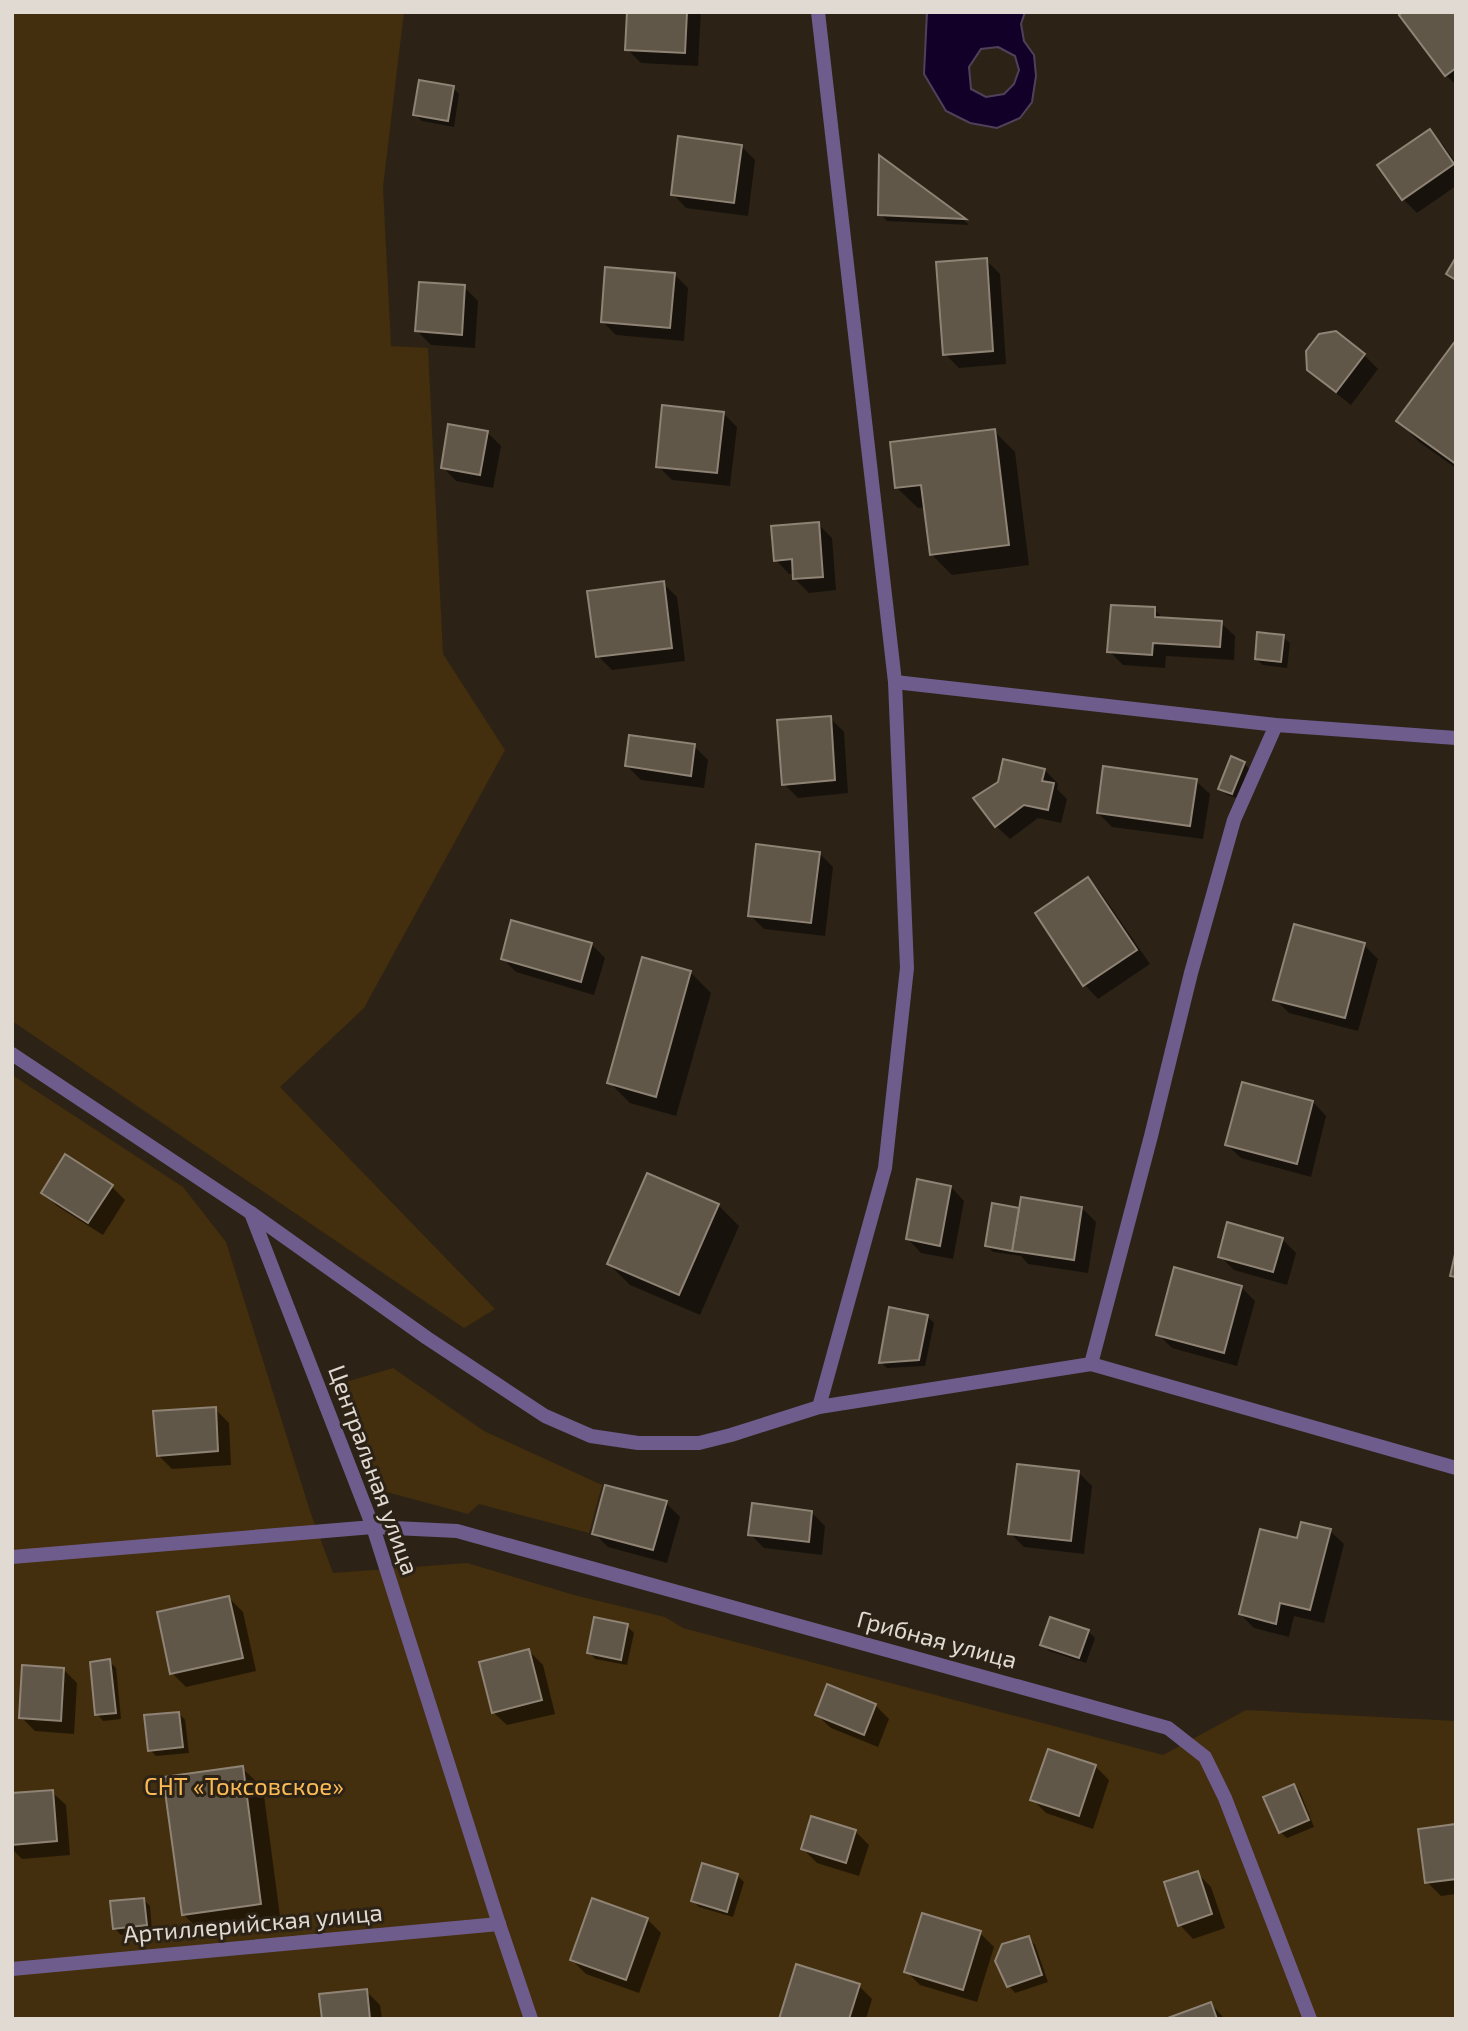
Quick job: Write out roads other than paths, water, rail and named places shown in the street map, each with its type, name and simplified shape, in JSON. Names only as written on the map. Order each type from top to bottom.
[{"type":"street","points":[[818,12],[895,682],[907,968],[885,1168],[819,1407]]},
{"type":"street","points":[[895,682],[1276,725],[1456,738]]},
{"type":"street","points":[[1091,1364],[1191,973],[1234,820],[1276,725]]},
{"type":"street","points":[[12,1054],[251,1213],[428,1338],[545,1416],[591,1436],[638,1443],[699,1443],[819,1407],[1091,1364],[1456,1468]]},
{"type":"street","name":"Центральная улица","points":[[251,1213],[373,1527],[531,2019]]},
{"type":"street","name":"Грибная улица","points":[[12,1557],[373,1527],[457,1531],[1168,1728],[1205,1757],[1225,1798],[1310,2019]]},
{"type":"street","name":"Артиллерийская улица","points":[[12,1969],[499,1924]]},
{"type":"park label","name":"СНТ «Токсовское»","points":[[244,1787]]}]
